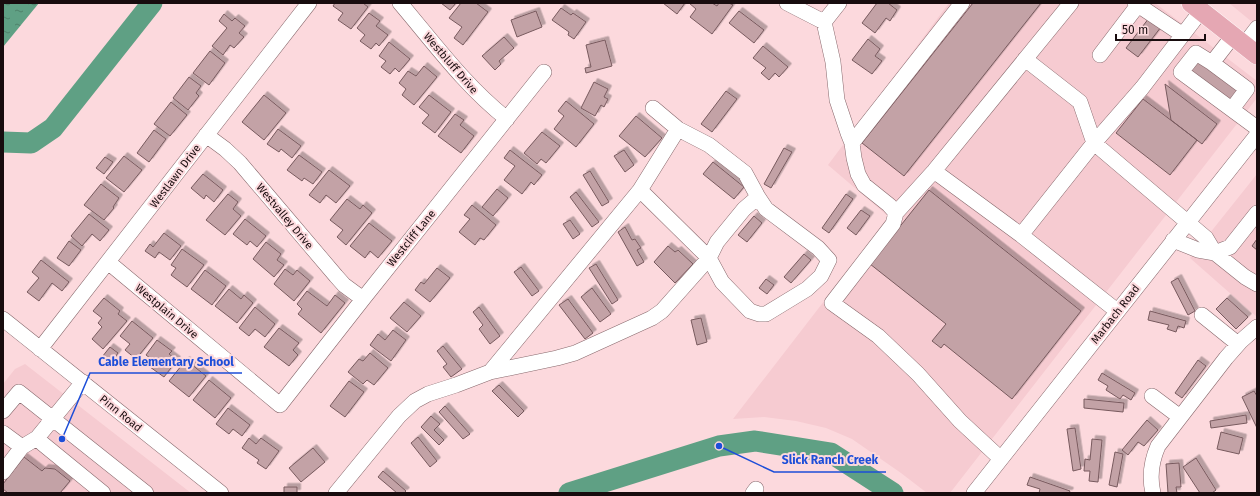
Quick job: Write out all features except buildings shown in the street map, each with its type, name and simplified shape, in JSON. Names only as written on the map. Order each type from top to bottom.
[{"type":"main road","points":[[1196,7],[1245,45]]},
{"type":"street","name":"Westlawn Drive","points":[[40,348],[310,3]]},
{"type":"street","name":"Westbluff Drive","points":[[400,3],[465,81],[507,119]]},
{"type":"street","points":[[787,3],[824,22]]},
{"type":"street","points":[[824,22],[839,3]]},
{"type":"street","points":[[852,143],[962,3]]},
{"type":"street","points":[[1001,459],[960,421],[918,374],[878,336],[832,303],[893,224],[896,213],[934,171],[1071,3]]},
{"type":"street","points":[[1100,55],[1137,4],[1183,35]]},
{"type":"street","points":[[1021,235],[1094,143],[1142,88],[1183,35],[1196,7]]},
{"type":"street","points":[[824,22],[833,62],[837,100],[852,143],[858,174],[864,185],[889,205],[896,213]]},
{"type":"street","points":[[1212,63],[1245,45],[1257,28]]},
{"type":"street","points":[[1232,110],[1247,89],[1196,53],[1181,72],[1232,110],[1257,128]]},
{"type":"street","points":[[1025,60],[1080,102],[1094,143],[1188,221],[1206,238],[1215,253],[1245,277],[1257,284]]},
{"type":"street","name":"Westcliff Lane","points":[[280,405],[544,72]]},
{"type":"street","points":[[640,190],[709,258],[722,282],[750,310],[759,314],[766,314],[807,289],[821,276],[829,260],[824,254],[766,209],[745,173],[709,145],[678,128],[653,108]]},
{"type":"street","points":[[490,372],[640,190],[678,128]]},
{"type":"street","name":"Westvalley Drive","points":[[206,135],[225,149],[240,163],[336,276],[363,299]]},
{"type":"street","name":"Marbach Road","points":[[974,493],[1257,135]]},
{"type":"street","points":[[934,171],[1021,235],[1117,311]]},
{"type":"street","points":[[336,493],[399,416],[415,401],[428,394],[490,372],[575,353],[652,318],[662,311],[709,258],[717,242],[744,209],[758,197]]},
{"type":"street","points":[[1173,240],[1198,250],[1215,253],[1230,246],[1257,213]]},
{"type":"street","name":"Westplain Drive","points":[[108,262],[280,405]]},
{"type":"street","points":[[1202,315],[1238,344]]},
{"type":"street","name":"Pinn Road","points":[[3,319],[221,493]]},
{"type":"street","points":[[1153,493],[1150,479],[1153,458],[1158,446],[1226,358],[1238,344],[1257,327]]},
{"type":"street","points":[[3,472],[22,447],[37,438],[82,382]]},
{"type":"street","points":[[3,411],[19,392],[146,493]]},
{"type":"street","points":[[1152,396],[1180,417]]},
{"type":"street","points":[[3,433],[22,447]]},
{"type":"street","points":[[37,438],[103,493]]},
{"type":"shaded area","points":[[949,3],[1155,3],[1257,81],[1257,98],[950,493],[927,493],[852,439],[826,428],[796,421],[764,417],[733,419],[889,217],[828,165]]},
{"type":"shaded area","points":[[1229,3],[1257,3],[1257,26]]},
{"type":"shaded area","points":[[1257,174],[1257,317],[1190,258]]},
{"type":"shaded area","points":[[25,364],[191,493],[3,493],[3,384],[15,369]]},
{"type":"water","points":[[3,3],[39,3],[3,47]]},
{"type":"waterway","points":[[3,142],[31,143],[53,128],[152,3]]},
{"type":"waterway","points":[[569,493],[719,446],[755,441],[831,453],[893,493]]},
{"type":"place","name":"Cable Elementary School","points":[[62,439]]},
{"type":"place","name":"Slick Ranch Creek","points":[[719,446]]}]
